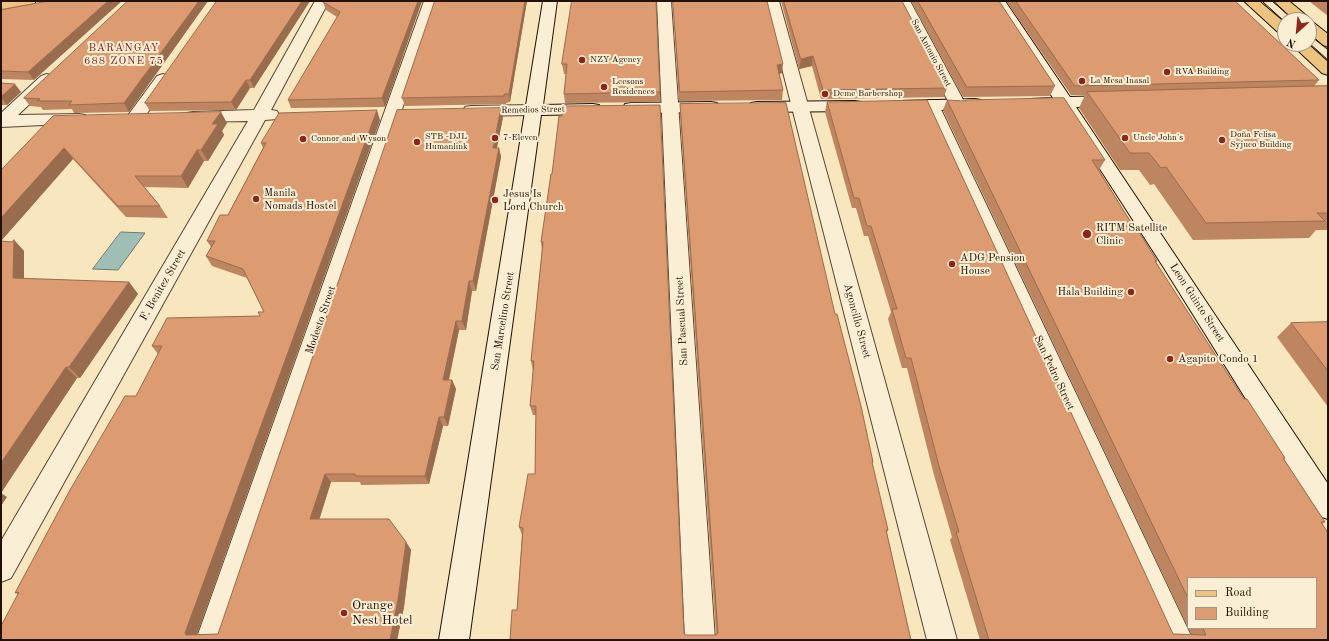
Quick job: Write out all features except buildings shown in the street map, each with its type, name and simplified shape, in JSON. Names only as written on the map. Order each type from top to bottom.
[{"type":"main road","points":[[1,6],[29,1]]},
{"type":"main road","points":[[1251,1],[1277,24]]},
{"type":"main road","points":[[1281,1],[1294,12]]},
{"type":"main road","points":[[1317,33],[1328,42]]},
{"type":"main road","points":[[1308,52],[1328,70]]},
{"type":"street","name":"F. Benitez Street","points":[[1,568],[259,116],[322,1]]},
{"type":"street","name":"Modesto Street","points":[[211,640],[431,1]]},
{"type":"street","name":"San Marcelino Street","points":[[454,640],[550,1]]},
{"type":"street","name":"San Pascual Street","points":[[664,1],[700,640]]},
{"type":"street","name":"Agoncillo Street","points":[[772,1],[942,640]]},
{"type":"street","name":"San Antonio Street","points":[[903,1],[958,104]]},
{"type":"street","name":"Leon Guinto Street","points":[[998,1],[1066,102],[1328,507]]},
{"type":"street","points":[[135,118],[172,65]]},
{"type":"street","points":[[2,122],[56,71]]},
{"type":"street","points":[[15,86],[38,87]]},
{"type":"street","points":[[1020,103],[1130,100]]},
{"type":"street","name":"Remedios Street","points":[[455,112],[989,104]]},
{"type":"street","name":"San Pedro Street","points":[[930,105],[1178,640]]},
{"type":"street","points":[[174,117],[283,115]]},
{"type":"street","points":[[2,122],[96,119]]},
{"type":"water","points":[[121,232],[145,233],[118,270],[93,269]]},
{"type":"tram line","points":[[1262,1],[1277,15]]},
{"type":"tram line","points":[[1272,1],[1285,12]]},
{"type":"tram line","points":[[1317,40],[1328,50]]},
{"type":"tram line","points":[[1317,50],[1328,60]]},
{"type":"place","name":"NZY Agency","points":[[582,60]]},
{"type":"place","name":"RVA Building","points":[[1167,72]]},
{"type":"place","name":"La Mesa Inasal","points":[[1082,81]]},
{"type":"place","name":"Leesons Residences","points":[[604,87]]},
{"type":"place","name":"Deme Barbershop","points":[[825,94]]},
{"type":"place","name":"7-Eleven","points":[[495,138]]},
{"type":"place","name":"Uncle John's","points":[[1125,138]]},
{"type":"place","name":"Connor and Wyson","points":[[303,139]]},
{"type":"place","name":"Doña Felisa Syjuco Building","points":[[1222,140]]},
{"type":"place","name":"STB -DJL Humanlink","points":[[417,142]]},
{"type":"place","name":"Manila Nomads Hostel","points":[[256,199]]},
{"type":"place","name":"Jesus Is Lord Church","points":[[495,200]]},
{"type":"place","name":"RITM Satellite Clinic","points":[[1087,234]]},
{"type":"place","name":"ADG Pension House","points":[[952,264]]},
{"type":"place","name":"Hala Building","points":[[1131,292]]},
{"type":"place","name":"Agapito Condo 1","points":[[1170,359]]},
{"type":"place","name":"Orange Nest Hotel","points":[[344,613]]},
{"type":"district","name":"BARANGAY 688 ZONE 75","points":[[124,54]]}]
